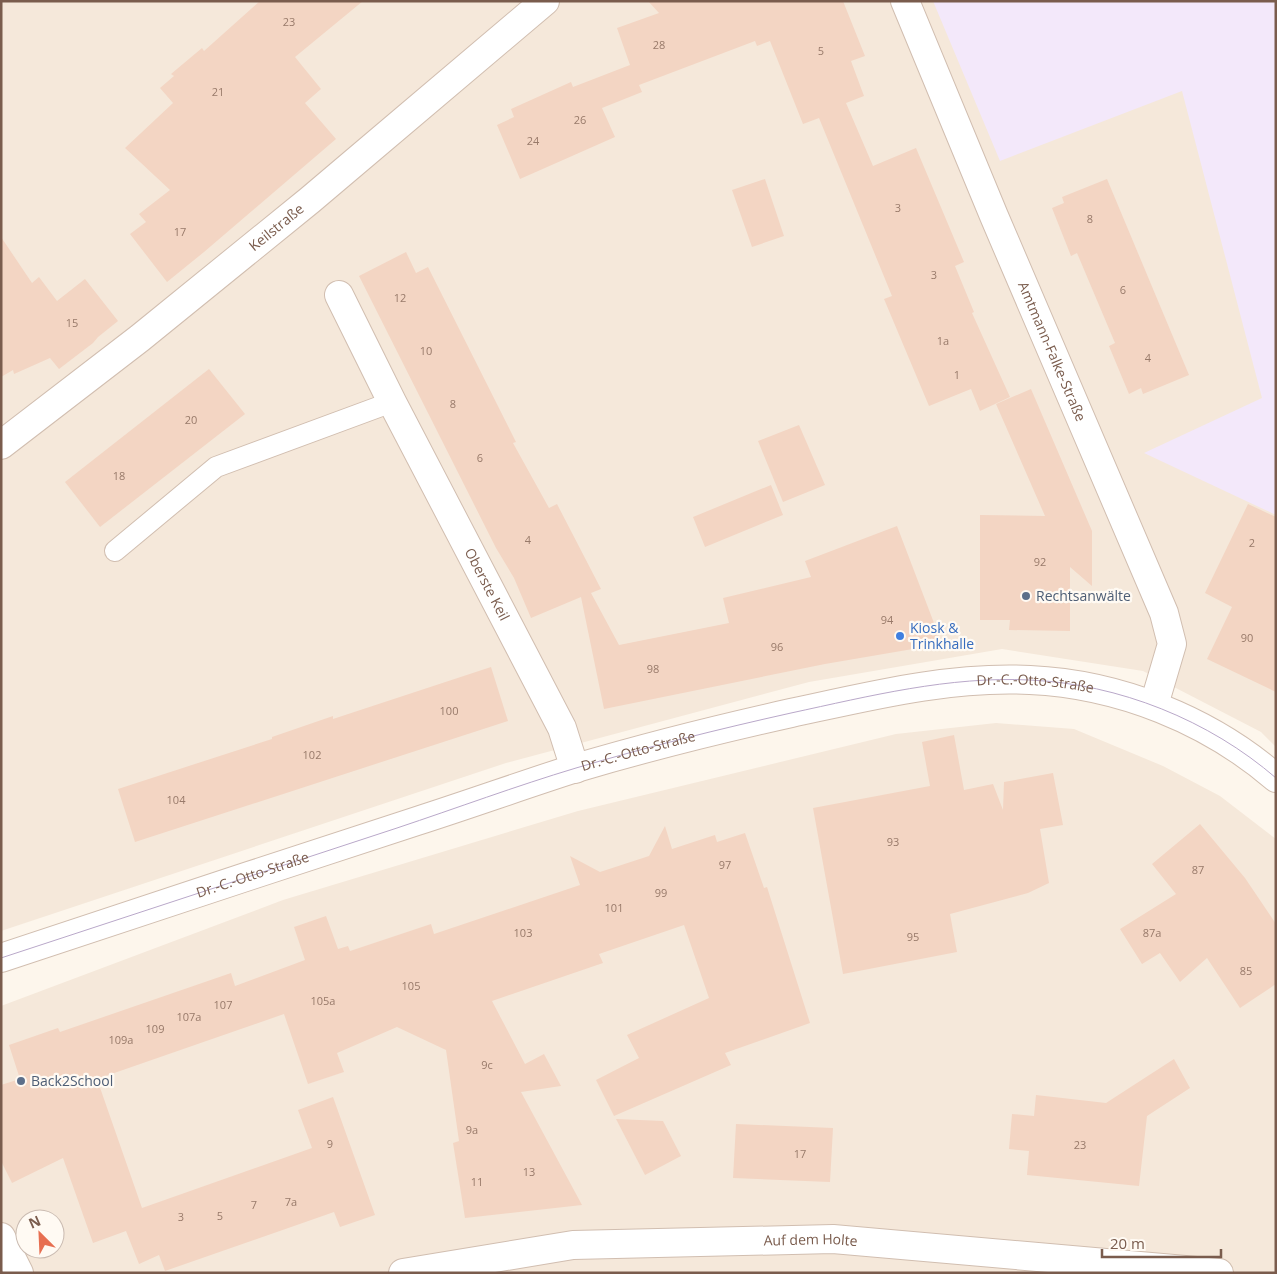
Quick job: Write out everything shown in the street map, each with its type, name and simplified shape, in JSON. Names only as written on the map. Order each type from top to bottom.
[{"type":"street","name":"Keilstraße","points":[[1,445],[140,338],[304,205],[545,1]]},
{"type":"street","name":"Amtmann-Falke-Straße","points":[[905,1],[994,216],[1164,613],[1172,644],[1154,705]]},
{"type":"street","name":"Oberste Keil","points":[[339,295],[392,402],[562,728],[575,769]]},
{"type":"street","name":"Dr.-C.-Otto-Straße","points":[[1,958],[575,769],[725,727],[896,691],[968,680],[1031,680],[1089,686],[1154,705],[1218,737],[1276,778]]},
{"type":"street","points":[[1,1237],[19,1273]]},
{"type":"street","name":"Auf dem Holte","points":[[403,1273],[573,1245],[833,1240],[1219,1273]]},
{"type":"street","points":[[509,1273],[573,1245]]},
{"type":"lane","points":[[115,552],[216,468],[392,402]]},
{"type":"shaded area","points":[[1,1],[1276,1],[1276,747],[1261,732],[1143,671],[1002,649],[809,682],[506,763],[1,931]]},
{"type":"shaded area","points":[[933,1],[1276,1],[1276,515],[1144,453],[1262,398],[1182,91],[1000,161]]},
{"type":"shaded area","points":[[996,723],[1074,729],[1163,766],[1220,796],[1276,839],[1276,1273],[1,1273],[1,1006],[283,900],[578,811],[896,734]]},
{"type":"building","points":[[260,1],[363,1],[295,57],[321,89],[305,103],[336,139],[167,282],[130,234],[146,222],[139,214],[170,190],[125,148],[173,103],[160,88],[174,76],[171,74],[202,48],[204,51]]},
{"type":"building","points":[[648,1],[843,1],[865,56],[851,61],[864,96],[846,103],[873,166],[916,148],[964,262],[955,266],[974,312],[972,313],[1010,397],[980,411],[971,389],[929,406],[884,299],[892,296],[819,118],[803,124],[770,41],[757,46],[755,41],[639,85],[642,92],[602,108],[615,137],[520,179],[497,125],[514,117],[511,109],[571,82],[573,87],[630,65],[617,28],[659,13]]},
{"type":"building","points":[[765,179],[784,236],[752,247],[732,190]]},
{"type":"building","points":[[1107,179],[1189,375],[1143,394],[1141,388],[1129,394],[1109,346],[1115,343],[1077,253],[1071,256],[1052,208],[1064,203],[1062,197]]},
{"type":"building","points":[[1,237],[32,283],[39,277],[57,301],[85,279],[118,321],[59,369],[50,358],[14,374],[13,370],[1,377]]},
{"type":"building","points":[[406,252],[416,273],[428,267],[516,442],[513,443],[549,508],[557,504],[601,589],[591,593],[619,645],[729,623],[723,598],[811,577],[805,561],[897,526],[942,644],[825,664],[604,709],[581,597],[531,618],[514,578],[496,548],[359,276]]},
{"type":"building","points":[[209,369],[245,414],[100,527],[65,482]]},
{"type":"building","points":[[1031,389],[1092,531],[1092,586],[1070,567],[1070,631],[1009,630],[1010,620],[980,620],[980,515],[1045,516],[996,404]]},
{"type":"building","points":[[799,425],[825,485],[783,502],[758,441]]},
{"type":"building","points":[[771,485],[783,515],[705,547],[693,517]]},
{"type":"building","points":[[1248,504],[1276,517],[1276,692],[1207,659],[1232,607],[1205,593]]},
{"type":"building","points":[[491,667],[508,721],[135,842],[118,789],[272,739],[272,737],[333,716],[333,719]]},
{"type":"building","points":[[954,735],[964,790],[993,784],[1003,810],[1004,782],[1053,773],[1063,825],[1040,829],[1049,883],[1028,893],[950,914],[957,952],[843,974],[813,808],[930,786],[922,742]]},
{"type":"building","points":[[1200,824],[1245,878],[1276,924],[1276,984],[1240,1008],[1207,958],[1180,982],[1160,953],[1142,964],[1120,929],[1176,894],[1152,864]]},
{"type":"building","points":[[665,826],[672,849],[715,835],[717,842],[745,833],[764,888],[767,887],[810,1023],[725,1053],[731,1065],[614,1116],[596,1080],[639,1058],[627,1035],[709,998],[684,925],[599,954],[603,963],[492,1001],[525,1064],[544,1054],[561,1086],[521,1092],[582,1205],[465,1218],[453,1143],[459,1141],[446,1050],[397,1027],[337,1053],[344,1072],[308,1084],[284,1014],[97,1079],[142,1208],[312,1148],[298,1110],[333,1097],[375,1215],[340,1227],[334,1212],[165,1271],[159,1255],[139,1264],[126,1231],[93,1243],[63,1158],[12,1183],[1,1161],[1,1085],[20,1079],[9,1045],[58,1028],[60,1032],[231,973],[235,986],[305,960],[294,927],[326,916],[338,949],[348,946],[350,951],[431,924],[434,934],[580,885],[570,856],[600,872],[649,856]]},
{"type":"building","points":[[1174,1059],[1190,1088],[1147,1116],[1139,1186],[1027,1175],[1029,1151],[1009,1149],[1012,1114],[1034,1116],[1036,1095],[1106,1103]]},
{"type":"building","points":[[616,1119],[663,1121],[681,1156],[645,1175]]},
{"type":"building","points":[[736,1124],[833,1128],[830,1182],[733,1178]]},
{"type":"tram line","points":[[1,958],[576,768],[764,719],[880,694],[940,684],[970,681],[1030,680],[1063,683],[1129,697],[1161,709],[1222,739],[1250,757],[1276,778]]},
{"type":"place","name":"Rechtsanwälte","points":[[1026,596]]},
{"type":"place","name":"Kiosk & Trinkhalle","points":[[900,636]]},
{"type":"place","name":"Back2School","points":[[21,1081]]}]
